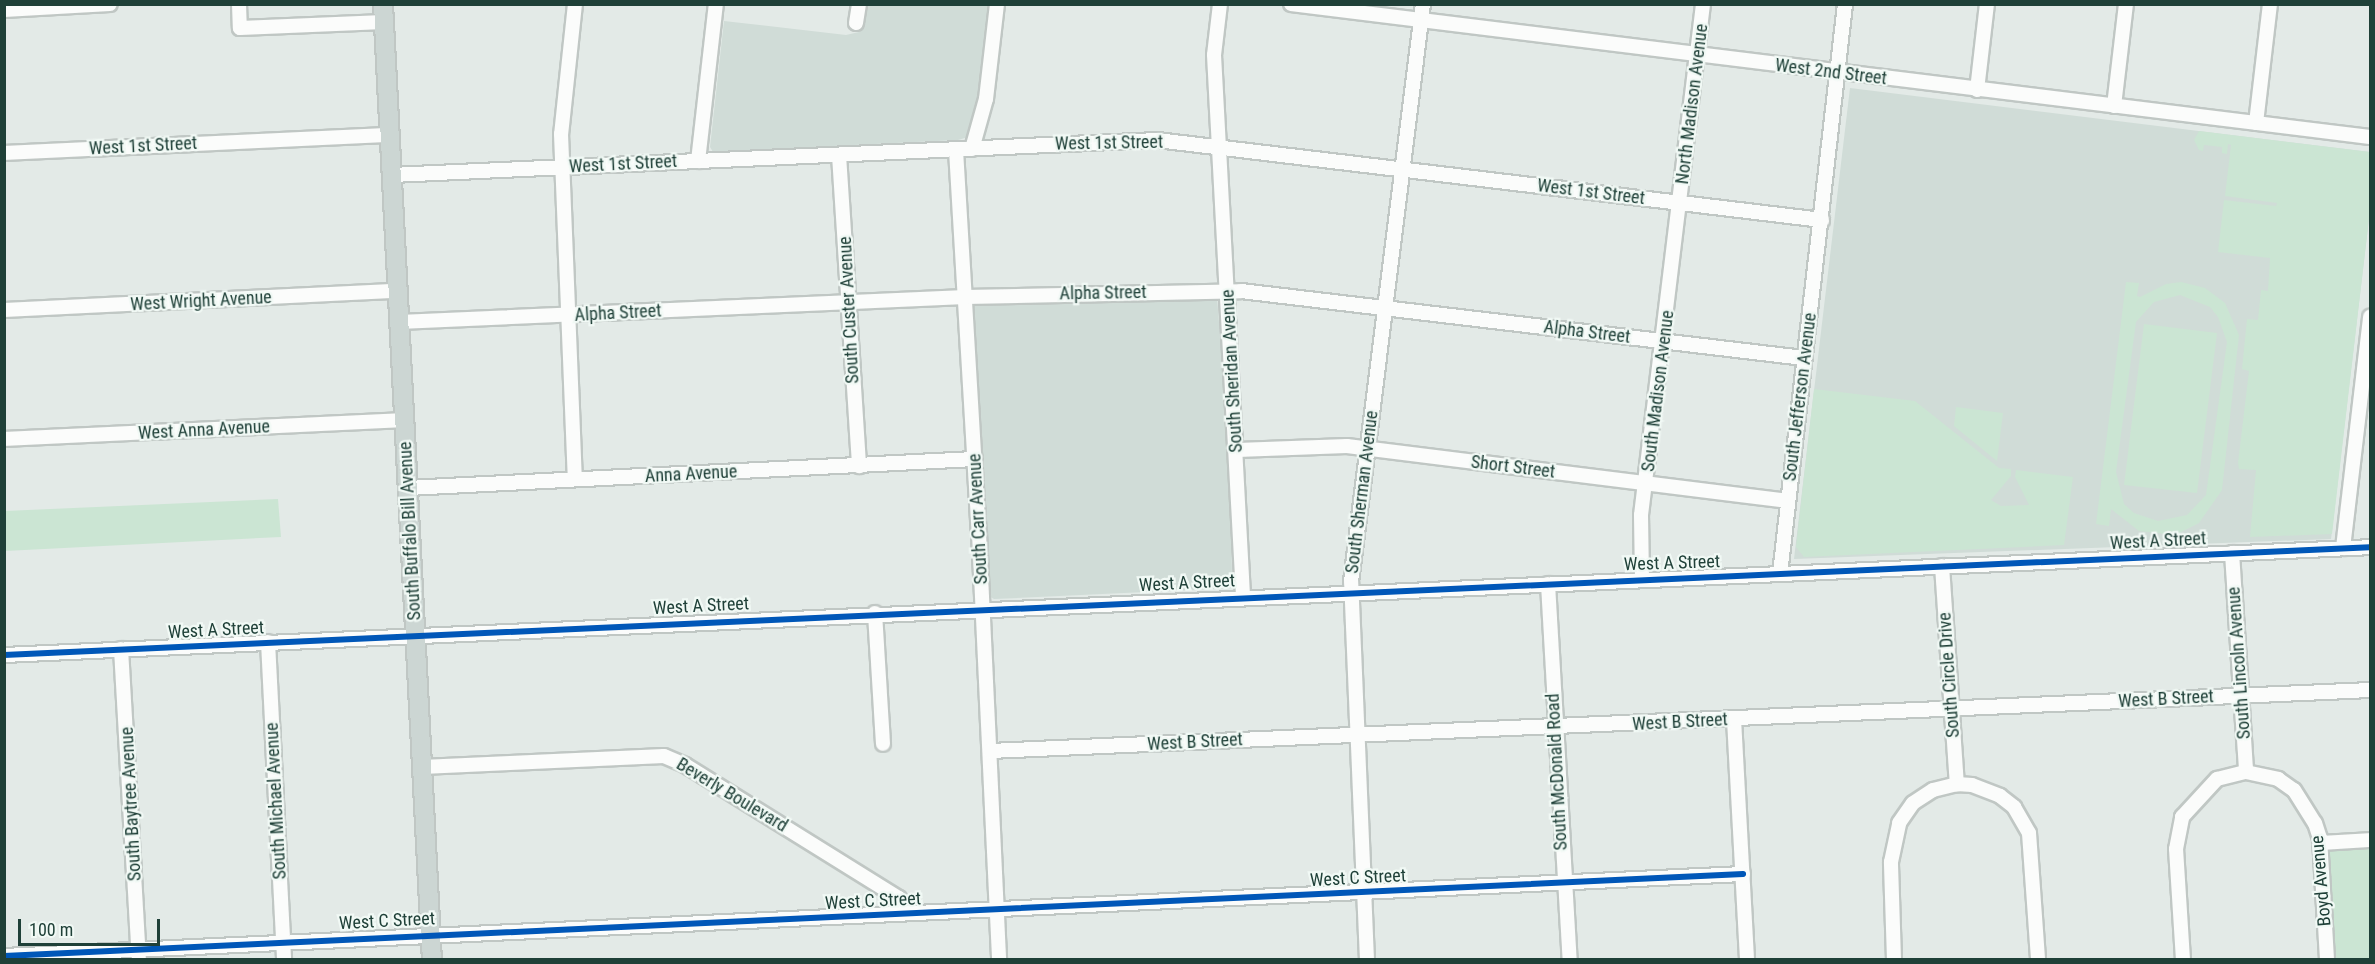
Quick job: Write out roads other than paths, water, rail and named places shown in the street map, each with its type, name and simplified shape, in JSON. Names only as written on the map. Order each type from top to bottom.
[{"type":"main road","name":"South Buffalo Bill Avenue","points":[[384,13],[432,960]]},
{"type":"street","points":[[4,10],[110,4]]},
{"type":"street","points":[[239,4],[240,28],[384,13]]},
{"type":"street","points":[[575,4],[561,134],[575,479]]},
{"type":"street","points":[[698,161],[716,4]]},
{"type":"street","points":[[856,23],[859,4]]},
{"type":"street","points":[[972,149],[982,125],[997,4]]},
{"type":"street","name":"South Sheridan Avenue","points":[[1220,4],[1214,55],[1237,450],[1243,596]]},
{"type":"street","name":"West 2nd Street","points":[[1291,4],[2370,137]]},
{"type":"street","name":"South Sherman Avenue","points":[[1366,960],[1351,591],[1423,4]]},
{"type":"street","name":"North Madison Avenue","points":[[1680,203],[1703,4]]},
{"type":"street","name":"South Jefferson Avenue","points":[[1780,574],[1845,4]]},
{"type":"street","points":[[1977,90],[1987,4]]},
{"type":"street","points":[[2114,106],[2126,4]]},
{"type":"street","points":[[2256,123],[2270,4]]},
{"type":"street","name":"West 1st Street","points":[[4,153],[390,135]]},
{"type":"street","name":"West 1st Street","points":[[392,175],[1157,140],[1822,220]]},
{"type":"street","name":"South Carr Avenue","points":[[956,150],[983,607],[999,960]]},
{"type":"street","name":"South Custer Avenue","points":[[839,155],[859,466]]},
{"type":"street","name":"South Madison Avenue","points":[[1642,579],[1641,515],[1647,483],[1680,203]]},
{"type":"street","name":"West Wright Avenue","points":[[4,310],[397,291]]},
{"type":"street","name":"Alpha Street","points":[[399,322],[965,297],[1228,291],[1804,358]]},
{"type":"street","points":[[2343,548],[2370,317]]},
{"type":"street","name":"West Anna Avenue","points":[[4,440],[404,420]]},
{"type":"street","name":"Short Street","points":[[1237,450],[1312,446],[1368,449],[1787,501]]},
{"type":"street","name":"Anna Avenue","points":[[408,488],[975,459]]},
{"type":"street","name":"West A Street","points":[[4,655],[983,607],[2370,547]]},
{"type":"street","name":"South Lincoln Avenue","points":[[2232,553],[2246,772]]},
{"type":"street","name":"South Circle Drive","points":[[1942,566],[1957,784]]},
{"type":"street","name":"South McDonald Road","points":[[1548,584],[1554,727],[1570,960]]},
{"type":"street","points":[[875,613],[883,744]]},
{"type":"street","name":"South Michael Avenue","points":[[268,642],[284,960]]},
{"type":"street","name":"South Baytree Avenue","points":[[122,649],[139,954]]},
{"type":"street","name":"West B Street","points":[[990,751],[2370,690]]},
{"type":"street","points":[[1734,719],[1748,960]]},
{"type":"street","name":"Beverly Boulevard","points":[[422,767],[664,756],[685,765],[899,898],[900,914]]},
{"type":"street","points":[[2183,960],[2176,849],[2182,817],[2217,779],[2246,772]]},
{"type":"street","name":"Boyd Avenue","points":[[2246,772],[2278,779],[2294,790],[2315,823],[2320,843],[2327,960]]},
{"type":"street","points":[[1894,960],[1891,861],[1899,823],[1913,803],[1933,790],[1957,784],[1972,785],[2000,796],[2014,807],[2029,833],[2038,960]]},
{"type":"street","points":[[2320,843],[2370,840]]},
{"type":"street","name":"West C Street","points":[[4,956],[139,954],[283,942],[430,934],[997,910],[1743,874]]}]
